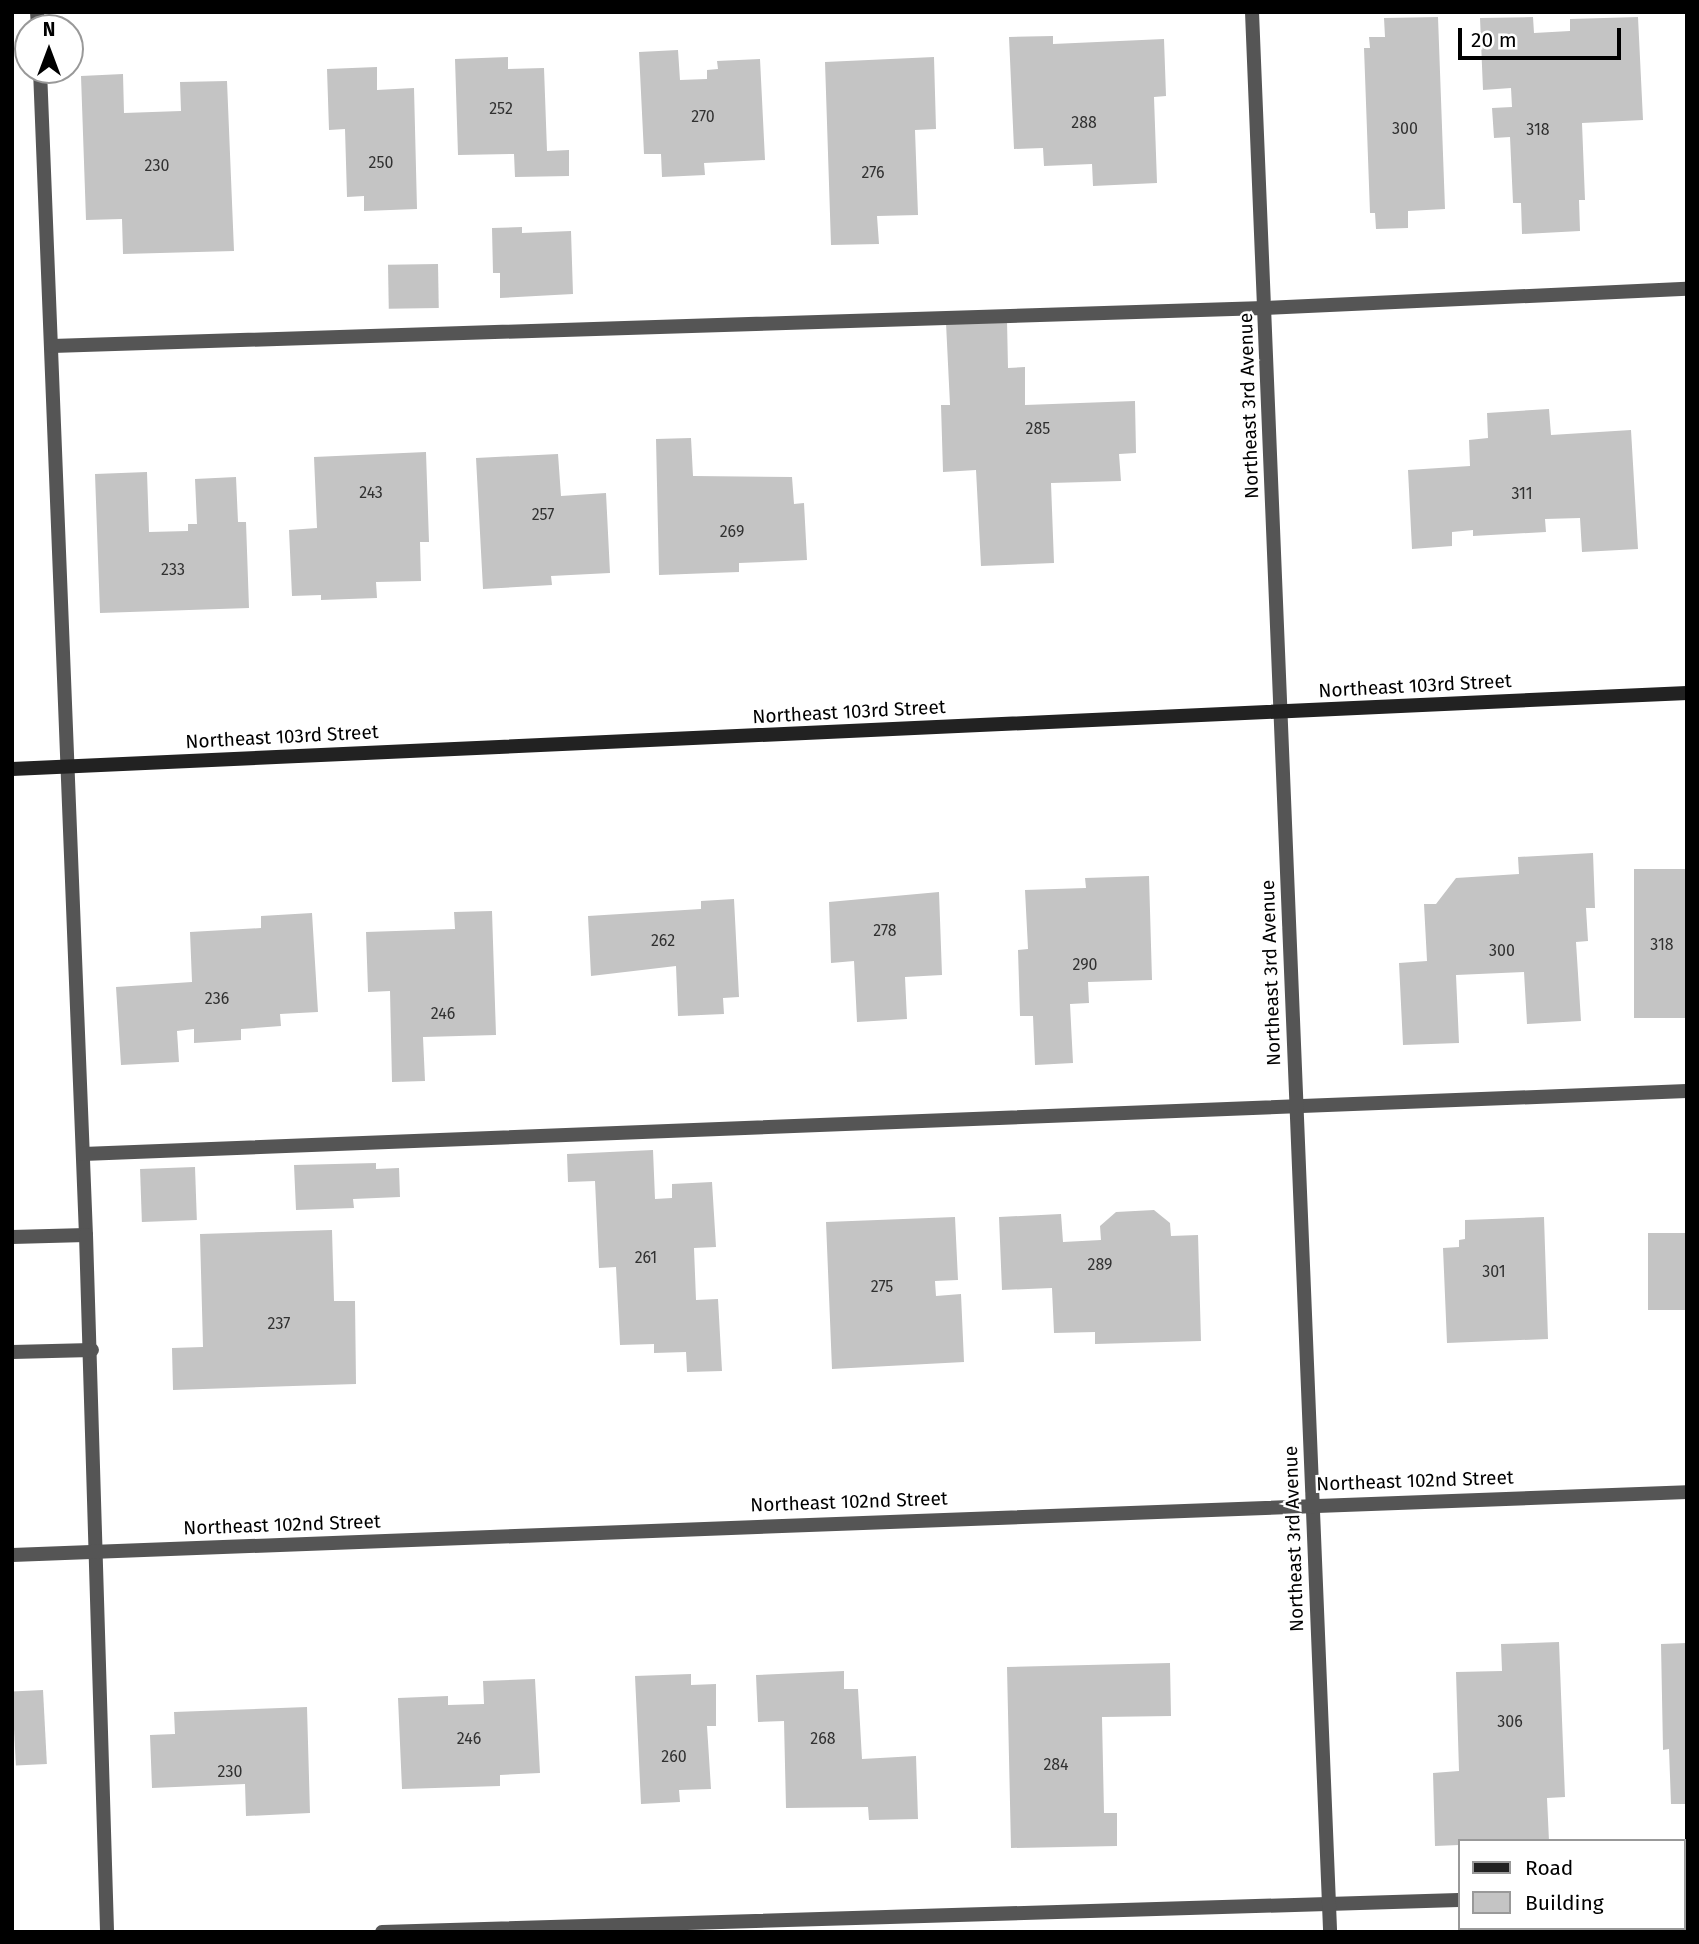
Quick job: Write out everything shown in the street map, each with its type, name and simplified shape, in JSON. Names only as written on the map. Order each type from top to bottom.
[{"type":"main road","name":"Northeast 103rd Street","points":[[12,769],[1687,693]]},
{"type":"street","name":"Northeast 3rd Avenue","points":[[1252,12],[1330,1932]]},
{"type":"street","points":[[41,84],[92,1350],[94,1552],[107,1932]]},
{"type":"street","points":[[52,346],[1264,308],[1687,289]]},
{"type":"street","points":[[83,1154],[1687,1091]]},
{"type":"street","points":[[12,1237],[86,1235]]},
{"type":"street","points":[[12,1352],[92,1350]]},
{"type":"street","name":"Northeast 102nd Street","points":[[12,1555],[1312,1503],[1687,1492]]},
{"type":"street","points":[[383,1932],[1458,1900]]},
{"type":"building","points":[[1438,17],[1445,209],[1408,211],[1408,228],[1376,229],[1375,213],[1370,213],[1364,48],[1370,48],[1369,37],[1385,37],[1384,18]]},
{"type":"building","points":[[1533,17],[1534,33],[1570,31],[1570,19],[1638,17],[1643,120],[1582,123],[1585,200],[1579,200],[1580,231],[1522,234],[1521,203],[1513,203],[1510,137],[1494,138],[1492,108],[1512,107],[1511,88],[1483,90],[1480,18]]},
{"type":"building","points":[[1053,36],[1053,44],[1164,39],[1166,96],[1154,97],[1157,183],[1093,186],[1092,164],[1044,166],[1043,148],[1014,149],[1009,37]]},
{"type":"building","points":[[678,50],[680,80],[707,79],[707,70],[718,69],[717,61],[760,59],[765,160],[704,163],[705,175],[662,177],[661,154],[644,154],[639,52]]},
{"type":"building","points":[[508,57],[508,69],[544,68],[547,151],[569,150],[569,176],[515,177],[514,154],[458,155],[455,59]]},
{"type":"building","points":[[934,57],[936,129],[915,130],[918,215],[877,216],[879,244],[831,245],[825,62]]},
{"type":"building","points":[[377,67],[377,90],[414,88],[417,209],[364,211],[364,196],[347,197],[345,129],[329,130],[327,69]]},
{"type":"building","points":[[123,74],[124,113],[181,111],[180,82],[227,81],[234,251],[123,254],[122,219],[86,220],[81,84],[84,84],[84,76]]},
{"type":"building","points":[[522,227],[522,233],[571,231],[573,294],[500,298],[500,273],[493,273],[492,228]]},
{"type":"building","points":[[438,264],[439,308],[389,309],[388,265]]},
{"type":"building","points":[[1007,320],[1008,368],[1025,367],[1025,405],[1135,401],[1136,453],[1119,454],[1121,481],[1051,483],[1054,563],[981,566],[976,470],[943,472],[941,405],[950,405],[946,323]]},
{"type":"building","points":[[1549,409],[1551,435],[1631,430],[1638,549],[1582,552],[1580,518],[1545,519],[1546,532],[1473,536],[1473,530],[1452,532],[1452,546],[1412,549],[1408,470],[1470,466],[1469,440],[1488,438],[1487,413]]},
{"type":"building","points":[[691,438],[693,476],[792,477],[794,504],[804,503],[807,560],[739,563],[739,572],[659,575],[656,439]]},
{"type":"building","points":[[426,452],[429,542],[420,542],[421,581],[376,582],[377,598],[321,600],[321,595],[292,596],[289,530],[317,528],[314,457]]},
{"type":"building","points":[[558,454],[561,496],[606,493],[610,573],[551,576],[552,585],[483,589],[476,458]]},
{"type":"building","points":[[147,472],[149,532],[188,531],[188,524],[197,524],[195,479],[236,477],[238,522],[246,522],[249,608],[100,613],[95,474]]},
{"type":"building","points":[[1593,853],[1595,908],[1586,908],[1588,941],[1576,942],[1581,1021],[1527,1024],[1524,972],[1456,975],[1459,1043],[1403,1045],[1399,963],[1427,961],[1424,904],[1436,904],[1456,878],[1519,874],[1518,857]]},
{"type":"building","points":[[1634,869],[1687,869],[1687,1018],[1634,1018]]},
{"type":"building","points":[[1149,876],[1152,980],[1088,982],[1089,1003],[1070,1004],[1073,1063],[1035,1065],[1033,1016],[1020,1016],[1018,950],[1028,949],[1025,890],[1086,888],[1085,878]]},
{"type":"building","points":[[939,892],[942,975],[905,977],[907,1019],[857,1022],[854,961],[831,963],[829,902]]},
{"type":"building","points":[[734,899],[739,997],[723,998],[724,1014],[678,1016],[676,966],[591,976],[588,916],[701,909],[701,901]]},
{"type":"building","points":[[492,911],[496,1035],[423,1037],[425,1081],[392,1082],[390,991],[368,992],[366,932],[455,929],[454,912]]},
{"type":"building","points":[[312,913],[318,1012],[280,1014],[281,1026],[241,1029],[241,1040],[194,1043],[194,1029],[177,1031],[179,1062],[121,1065],[116,987],[192,982],[190,932],[261,928],[261,916]]},
{"type":"building","points":[[653,1150],[655,1199],[672,1198],[672,1184],[712,1182],[716,1247],[694,1248],[696,1300],[718,1299],[722,1371],[687,1372],[686,1352],[654,1353],[654,1344],[620,1345],[616,1267],[599,1268],[595,1181],[568,1182],[567,1154]]},
{"type":"building","points":[[376,1163],[376,1169],[399,1168],[400,1197],[353,1199],[354,1208],[296,1210],[294,1165]]},
{"type":"building","points":[[195,1167],[197,1220],[142,1222],[140,1169]]},
{"type":"building","points":[[1154,1210],[1170,1223],[1171,1236],[1198,1235],[1201,1341],[1095,1344],[1095,1332],[1054,1333],[1052,1288],[1002,1290],[999,1217],[1061,1214],[1063,1242],[1101,1240],[1100,1226],[1116,1212]]},
{"type":"building","points":[[955,1217],[958,1280],[935,1281],[936,1296],[961,1294],[964,1362],[832,1369],[826,1222]]},
{"type":"building","points":[[1544,1217],[1548,1339],[1447,1343],[1443,1248],[1459,1247],[1459,1240],[1465,1239],[1465,1220]]},
{"type":"building","points":[[332,1230],[334,1301],[355,1301],[356,1384],[173,1390],[172,1348],[203,1347],[200,1234]]},
{"type":"building","points":[[1648,1233],[1687,1233],[1687,1310],[1648,1310]]},
{"type":"building","points":[[1559,1642],[1565,1797],[1547,1798],[1549,1839],[1458,1839],[1458,1845],[1435,1846],[1433,1773],[1459,1771],[1456,1672],[1502,1671],[1501,1644]]},
{"type":"building","points":[[1687,1643],[1687,1804],[1671,1804],[1669,1749],[1663,1750],[1661,1644]]},
{"type":"building","points":[[1170,1663],[1171,1716],[1102,1717],[1104,1813],[1117,1813],[1117,1846],[1011,1848],[1007,1667]]},
{"type":"building","points":[[844,1671],[844,1689],[858,1689],[862,1759],[916,1756],[918,1819],[869,1820],[868,1807],[786,1808],[784,1721],[758,1722],[756,1675]]},
{"type":"building","points":[[691,1674],[691,1685],[716,1684],[716,1726],[707,1726],[711,1789],[679,1790],[680,1802],[641,1804],[635,1676]]},
{"type":"building","points":[[535,1679],[540,1773],[500,1775],[500,1786],[402,1789],[398,1698],[448,1696],[448,1705],[484,1704],[483,1681]]},
{"type":"building","points":[[43,1690],[47,1764],[16,1766],[12,1692]]},
{"type":"building","points":[[307,1707],[310,1813],[246,1816],[245,1784],[152,1788],[150,1735],[175,1734],[174,1712]]}]
